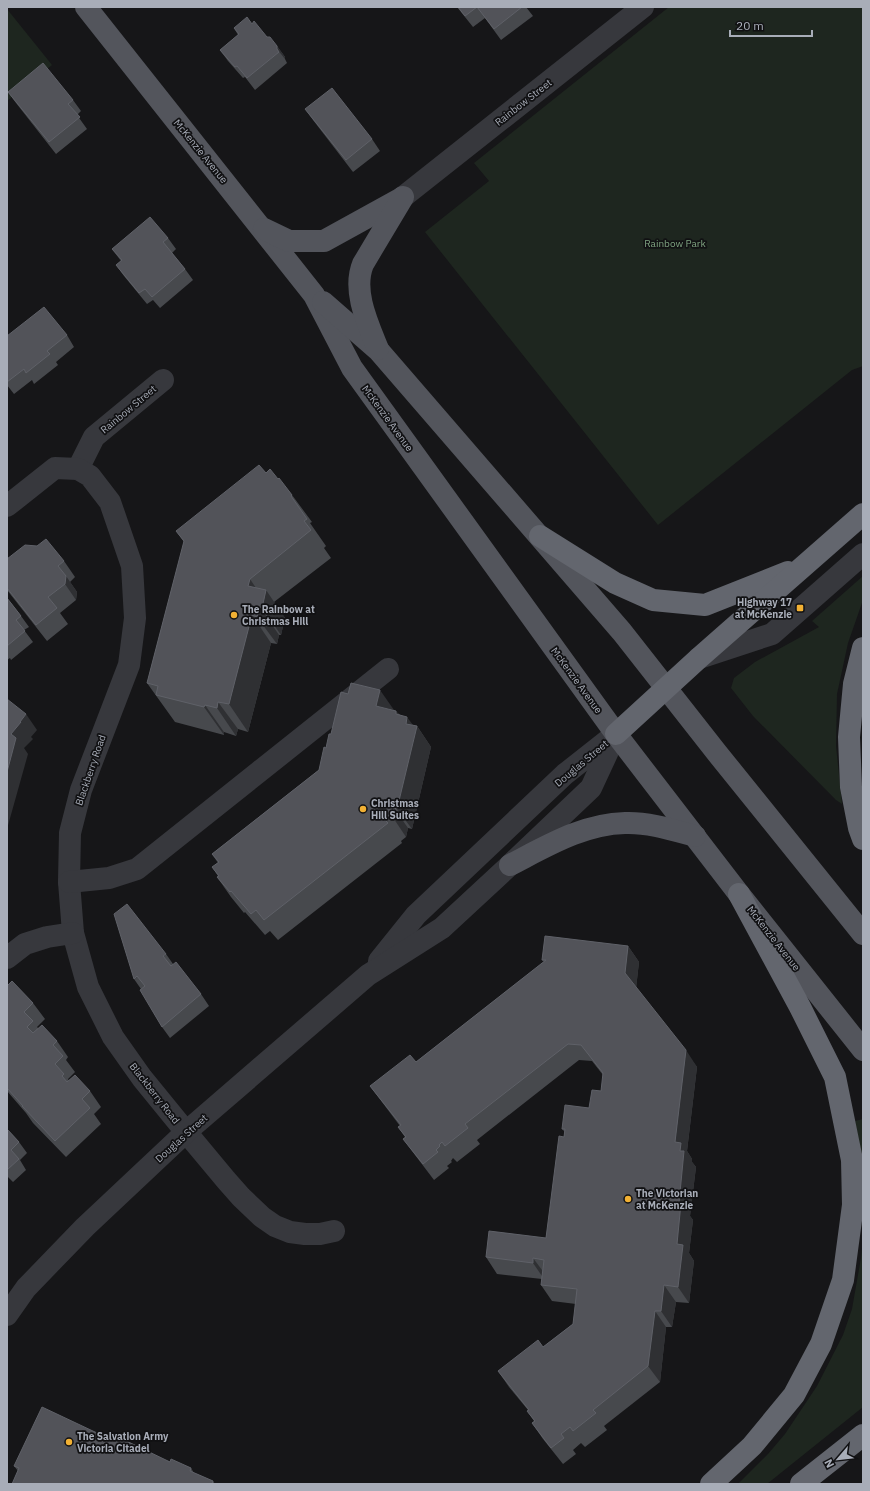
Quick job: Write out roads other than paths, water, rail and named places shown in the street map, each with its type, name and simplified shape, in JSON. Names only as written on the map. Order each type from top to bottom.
[{"type":"highway","points":[[616,734],[665,688],[863,514]]},
{"type":"highway","points":[[540,536],[615,583],[653,600],[705,605],[802,567]]},
{"type":"highway","points":[[863,648],[854,684],[849,737],[851,787],[859,828],[863,839]]},
{"type":"highway","points":[[711,1484],[752,1446],[794,1395],[821,1344],[843,1280],[853,1205],[852,1160],[835,1077],[800,1007],[739,894]]},
{"type":"highway","points":[[801,1484],[863,1435]]},
{"type":"main road","name":"McKenzie Avenue","points":[[86,7],[263,228],[314,295],[352,368],[616,734],[739,894],[863,1050]]},
{"type":"main road","points":[[263,228],[289,240],[324,241],[403,197]]},
{"type":"main road","points":[[379,351],[362,306],[360,272],[363,264],[403,197]]},
{"type":"main road","name":"McKenzie Avenue","points":[[314,295],[379,351],[540,536],[622,632],[665,688],[863,934]]},
{"type":"main road","points":[[510,865],[572,833],[603,825],[626,823],[658,827],[695,836]]},
{"type":"street","name":"Rainbow Street","points":[[403,197],[629,11]]},
{"type":"street","name":"Rainbow Street","points":[[78,469],[94,437],[162,380]]},
{"type":"street","points":[[7,506],[55,468],[78,469]]},
{"type":"street","name":"Blackberry Road","points":[[78,469],[90,476],[110,502],[132,566],[135,618],[129,665],[80,790],[70,833],[69,882],[73,933],[88,987],[113,1037],[142,1078],[241,1197],[262,1217],[275,1226],[290,1232],[320,1234],[334,1230]]},
{"type":"street","points":[[699,658],[772,634],[863,554]]},
{"type":"street","points":[[69,882],[109,878],[136,870],[388,669]]},
{"type":"street","name":"Douglas Street","points":[[7,1315],[26,1288],[85,1227],[186,1132],[368,975],[442,928],[591,788],[616,734]]},
{"type":"street","name":"Douglas Street","points":[[368,975],[416,915],[565,774],[616,734]]},
{"type":"street","points":[[7,958],[25,944],[47,937],[73,933]]},
{"type":"place","name":"Highway 17 at McKenzie","points":[[800,608]]},
{"type":"place","name":"The Rainbow at Christmas Hill","points":[[234,615]]},
{"type":"place","name":"Christmas Hill Suites","points":[[363,809]]},
{"type":"place","name":"The Victorian at McKenzie","points":[[628,1199]]},
{"type":"place","name":"The Salvation Army Victoria Citadel","points":[[69,1442]]},
{"type":"park label","name":"Rainbow Park","points":[[675,243]]}]
